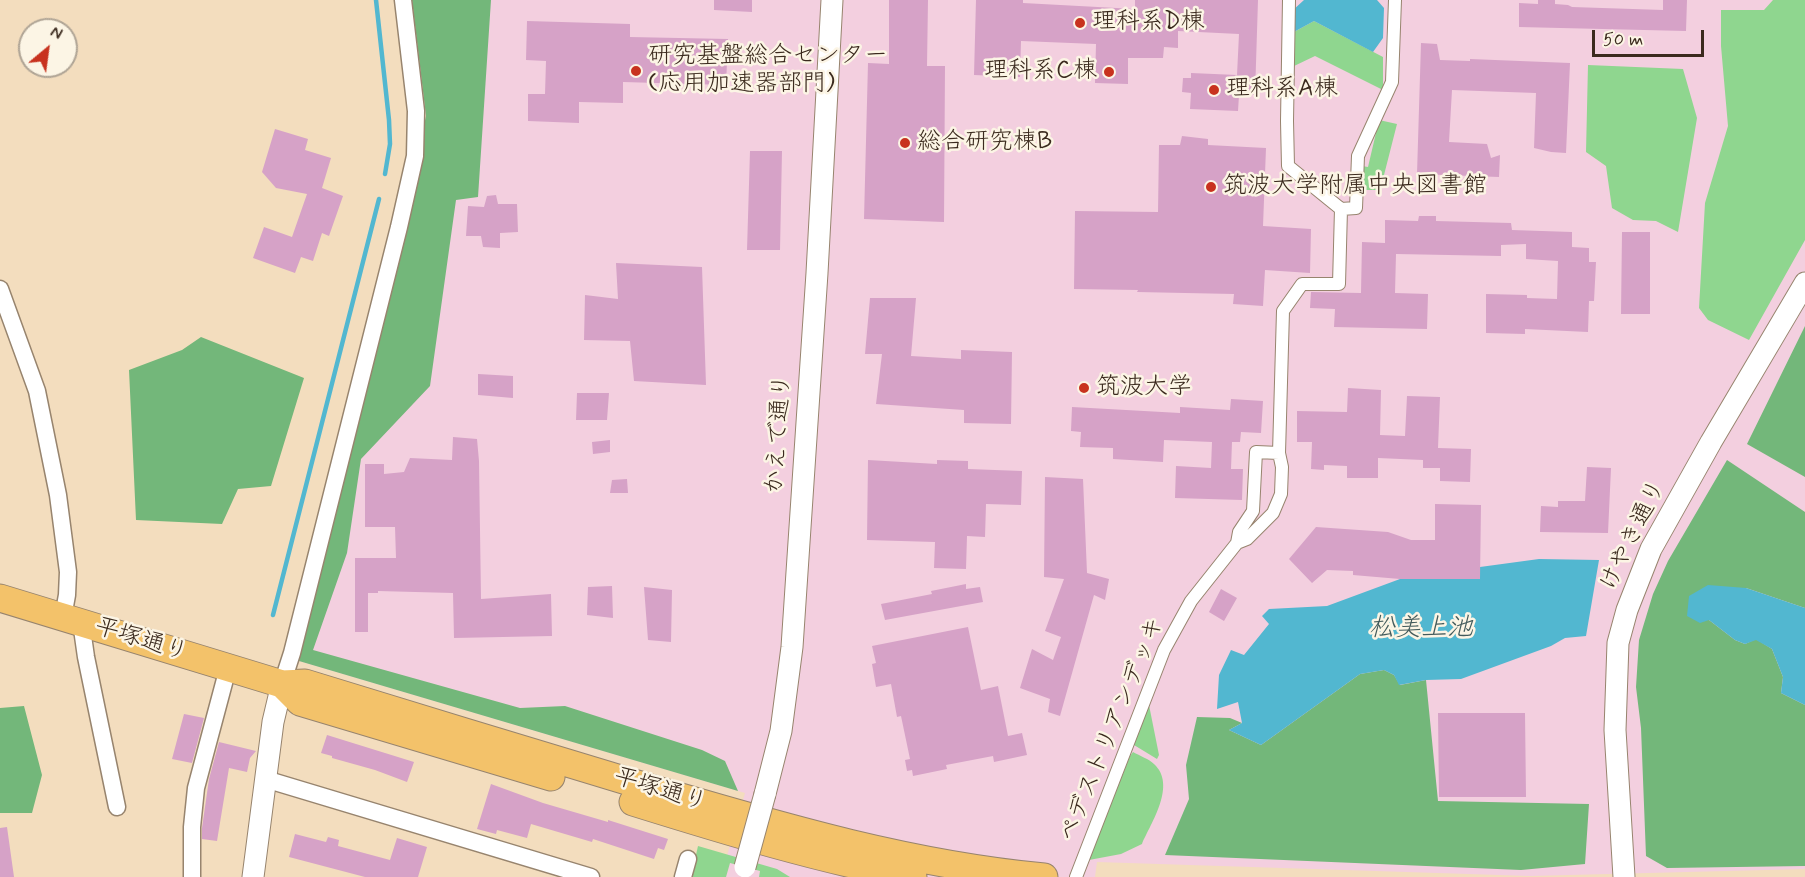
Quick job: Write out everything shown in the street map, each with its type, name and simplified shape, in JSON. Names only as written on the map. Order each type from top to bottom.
[{"type":"main road","name":"平塚通り","points":[[0,598],[282,684],[305,683],[828,839],[888,853],[1044,877]]},
{"type":"main road","name":"平塚通り","points":[[282,684],[300,702],[728,831],[822,857],[913,877]]},
{"type":"street","points":[[253,877],[273,722],[415,156],[416,111],[402,0]]},
{"type":"street","name":"かえで通り","points":[[744,872],[781,731],[792,647],[817,273],[832,0]]},
{"type":"street","points":[[1289,0],[1288,166],[1341,209],[1356,208],[1358,156],[1392,82],[1395,0]]},
{"type":"street","name":"ペデストリアンデッキ","points":[[1237,543],[1247,539],[1273,513],[1281,494],[1282,467],[1279,453],[1283,311],[1302,284],[1340,284],[1341,209]]},
{"type":"street","name":"けやき通り","points":[[1624,877],[1615,720],[1618,643],[1627,610],[1651,549],[1805,283]]},
{"type":"street","points":[[0,289],[37,392],[58,495],[68,572],[67,595],[72,619],[86,657],[117,807]]},
{"type":"street","name":"ペデストリアンデッキ","points":[[1076,877],[1164,650],[1191,601],[1237,543],[1239,532],[1253,511],[1256,452],[1279,453]]},
{"type":"street","points":[[192,877],[192,827],[196,788],[228,668]]},
{"type":"street","points":[[265,779],[591,877]]},
{"type":"street","points":[[684,877],[688,859]]},
{"type":"shaded area","name":"筑波大学","points":[[412,0],[1805,0],[1805,869],[1530,876],[1097,862],[1095,877],[721,877],[745,793],[299,661],[426,116]]},
{"type":"green space","points":[[412,0],[491,0],[478,197],[456,200],[430,386],[361,459],[347,553],[313,650],[520,708],[565,706],[702,750],[725,761],[738,791],[299,661],[426,116]]},
{"type":"green space","points":[[1773,0],[1805,0],[1805,240],[1749,340],[1708,320],[1699,308],[1705,203],[1728,126],[1721,46],[1721,10],[1764,10]]},
{"type":"green space","points":[[1314,21],[1383,57],[1383,90],[1315,56],[1292,67],[1292,33]]},
{"type":"green space","points":[[1588,65],[1683,69],[1697,118],[1678,232],[1656,221],[1633,220],[1612,208],[1606,166],[1586,152]]},
{"type":"green space","points":[[1379,120],[1397,124],[1384,175],[1377,190],[1361,190],[1362,166],[1368,167]]},
{"type":"green space","points":[[1805,326],[1805,477],[1747,444]]},
{"type":"green space","points":[[201,337],[304,378],[271,486],[238,489],[222,524],[136,520],[129,370],[182,350]]},
{"type":"green space","points":[[1727,460],[1805,512],[1805,608],[1746,588],[1709,620],[1735,640],[1745,644],[1756,639],[1772,649],[1783,677],[1781,693],[1805,705],[1805,866],[1667,868],[1646,856],[1641,728],[1636,687],[1639,640],[1653,594],[1668,561]]},
{"type":"green space","points":[[1384,670],[1394,675],[1400,685],[1426,680],[1438,801],[1589,804],[1585,864],[1521,870],[1165,855],[1189,799],[1186,765],[1197,717],[1230,718],[1242,723],[1229,730],[1261,745],[1360,674]]},
{"type":"green space","points":[[1149,705],[1159,755],[1157,759],[1134,745]]},
{"type":"green space","points":[[24,706],[42,775],[32,813],[0,813],[0,708]]},
{"type":"green space","points":[[1133,752],[1152,762],[1160,773],[1163,793],[1156,815],[1142,844],[1121,854],[1089,860],[1130,756]]},
{"type":"green space","points":[[698,846],[777,869],[790,877],[759,877],[760,871],[730,863],[726,877],[691,877]]},
{"type":"water","points":[[1304,0],[1377,0],[1384,8],[1383,38],[1373,52],[1314,21],[1292,33],[1292,11]]},
{"type":"water","name":"松美上池","points":[[1539,559],[1599,560],[1586,636],[1565,638],[1551,646],[1461,679],[1426,680],[1399,685],[1394,675],[1384,670],[1360,674],[1261,745],[1229,730],[1242,723],[1238,702],[1217,709],[1219,675],[1231,650],[1244,655],[1269,624],[1262,616],[1269,609],[1327,606],[1400,579],[1480,579],[1480,567]]},
{"type":"water","points":[[1708,585],[1746,588],[1805,608],[1805,705],[1781,693],[1783,677],[1772,649],[1756,640],[1745,644],[1735,640],[1709,620],[1700,623],[1687,616],[1689,596]]},
{"type":"building","points":[[714,0],[752,0],[752,12],[714,10]]},
{"type":"building","name":"総合研究棟B","points":[[889,0],[928,0],[927,66],[945,66],[944,222],[864,219],[868,63],[889,64]]},
{"type":"building","points":[[976,0],[1023,0],[1023,3],[1135,9],[1135,0],[1258,0],[1255,95],[1239,95],[1238,111],[1190,109],[1191,93],[1182,92],[1183,78],[1191,78],[1191,73],[1237,75],[1239,34],[1178,31],[1178,48],[1164,47],[1163,58],[1128,58],[1128,84],[1095,83],[1096,44],[1021,41],[1020,77],[974,75]]},
{"type":"building","points":[[1538,0],[1555,0],[1555,4],[1572,7],[1663,10],[1663,0],[1687,0],[1686,31],[1519,27],[1519,3],[1538,4]]},
{"type":"building","name":"研究基盤総合センター (応用加速器部門)","points":[[527,21],[630,24],[630,37],[728,39],[726,85],[623,82],[623,103],[579,102],[579,123],[528,121],[528,94],[545,94],[546,61],[526,60]]},
{"type":"building","points":[[1421,43],[1437,44],[1440,60],[1570,63],[1566,153],[1534,148],[1536,93],[1452,90],[1449,142],[1487,144],[1491,158],[1500,155],[1499,177],[1417,174]]},
{"type":"building","points":[[275,129],[308,139],[305,150],[331,158],[322,188],[343,196],[329,236],[322,233],[313,261],[301,257],[295,273],[253,258],[264,227],[292,237],[307,194],[276,188],[262,172]]},
{"type":"building","name":"筑波大学附属中央図書館","points":[[1182,136],[1208,139],[1208,145],[1266,148],[1263,226],[1311,229],[1310,273],[1265,270],[1263,306],[1233,304],[1234,294],[1074,289],[1075,211],[1158,212],[1159,145],[1180,145]]},
{"type":"building","points":[[750,151],[782,151],[780,250],[747,250]]},
{"type":"building","points":[[496,195],[498,204],[517,204],[518,232],[500,233],[500,248],[483,247],[481,236],[466,236],[468,206],[484,207],[487,196]]},
{"type":"building","points":[[1419,216],[1436,216],[1436,221],[1511,223],[1512,230],[1572,232],[1572,247],[1589,248],[1589,262],[1596,262],[1594,301],[1589,301],[1588,332],[1525,329],[1525,334],[1486,333],[1486,294],[1527,295],[1527,298],[1557,299],[1558,261],[1526,259],[1526,244],[1501,245],[1501,256],[1396,254],[1395,293],[1428,294],[1427,329],[1334,327],[1335,309],[1310,308],[1311,292],[1361,293],[1362,242],[1385,243],[1385,220],[1418,221]]},
{"type":"building","points":[[1622,232],[1650,232],[1650,314],[1621,314]]},
{"type":"building","points":[[616,263],[702,267],[706,385],[634,381],[630,341],[584,340],[585,295],[618,299]]},
{"type":"building","points":[[870,298],[916,298],[911,356],[961,359],[961,350],[1012,352],[1011,424],[964,423],[964,410],[876,404],[882,354],[865,354]]},
{"type":"building","points":[[478,374],[513,376],[513,398],[478,395]]},
{"type":"building","points":[[1348,388],[1381,390],[1380,435],[1405,436],[1407,396],[1440,397],[1438,448],[1471,449],[1470,482],[1440,481],[1440,468],[1423,468],[1423,460],[1378,458],[1378,478],[1347,478],[1347,466],[1324,465],[1324,470],[1311,469],[1312,442],[1297,442],[1297,411],[1347,412]]},
{"type":"building","points":[[577,393],[609,393],[607,420],[576,420]]},
{"type":"building","points":[[1231,399],[1263,401],[1261,433],[1241,432],[1240,442],[1232,442],[1231,469],[1243,469],[1242,500],[1175,498],[1176,466],[1211,468],[1212,442],[1164,440],[1163,462],[1113,459],[1113,448],[1080,447],[1081,432],[1071,431],[1072,407],[1180,413],[1180,407],[1230,410]]},
{"type":"building","points":[[453,437],[477,439],[481,599],[551,594],[552,636],[454,638],[453,593],[378,591],[378,593],[368,593],[368,632],[355,632],[355,558],[396,558],[395,527],[365,527],[365,464],[384,464],[384,474],[404,472],[410,458],[452,460]]},
{"type":"building","points":[[610,440],[610,452],[593,454],[592,442]]},
{"type":"building","points":[[868,460],[937,464],[937,460],[968,461],[968,469],[1022,471],[1021,505],[986,504],[985,537],[967,536],[966,569],[934,568],[935,542],[867,540]]},
{"type":"building","points":[[1587,467],[1611,468],[1608,533],[1540,532],[1541,506],[1558,507],[1558,501],[1585,501]]},
{"type":"building","points":[[1045,477],[1083,479],[1087,573],[1109,579],[1105,600],[1094,595],[1060,716],[1048,712],[1050,699],[1020,688],[1032,649],[1053,660],[1061,637],[1045,631],[1064,579],[1044,577]]},
{"type":"building","points":[[627,479],[628,493],[610,493],[612,480]]},
{"type":"building","points":[[1435,504],[1481,505],[1480,579],[1400,579],[1353,575],[1353,571],[1327,570],[1312,583],[1289,559],[1316,527],[1388,532],[1411,540],[1435,540]]},
{"type":"building","points":[[966,584],[966,589],[980,587],[983,602],[885,620],[881,604],[932,594],[931,591]]},
{"type":"building","points":[[612,586],[613,618],[587,615],[588,587]]},
{"type":"building","points":[[644,587],[672,590],[671,642],[648,640]]},
{"type":"building","points":[[1221,589],[1237,598],[1224,621],[1209,612]]},
{"type":"building","points":[[968,627],[981,690],[998,686],[1008,736],[1022,733],[1027,755],[994,762],[993,756],[946,765],[947,769],[913,776],[912,770],[907,771],[905,760],[910,759],[901,716],[897,717],[891,684],[876,687],[872,664],[876,663],[872,646]]},
{"type":"building","points":[[1438,713],[1525,713],[1526,797],[1439,797]]},
{"type":"building","points":[[184,714],[204,718],[192,763],[172,759]]},
{"type":"building","points":[[327,735],[414,762],[407,782],[321,753]]},
{"type":"building","points":[[219,742],[256,751],[250,758],[247,772],[229,768],[217,841],[202,839],[202,828],[209,779]]},
{"type":"building","points":[[491,784],[543,803],[668,839],[664,850],[658,848],[654,859],[593,839],[592,842],[531,824],[527,838],[497,830],[496,834],[477,829]]},
{"type":"building","points":[[7,827],[14,877],[0,877],[0,828]]},
{"type":"building","points":[[295,834],[326,842],[328,837],[339,840],[338,846],[390,860],[397,838],[427,847],[418,877],[365,877],[289,857]]},
{"type":"waterway","points":[[376,0],[389,120],[390,144],[385,174]]},
{"type":"waterway","points":[[273,615],[379,199]]},
{"type":"place","name":"理科系D棟","points":[[1080,23]]},
{"type":"place","name":"研究基盤総合センター (応用加速器部門)","points":[[636,71]]},
{"type":"place","name":"理科系C棟","points":[[1109,72]]},
{"type":"place","name":"理科系A棟","points":[[1214,90]]},
{"type":"place","name":"総合研究棟B","points":[[905,143]]},
{"type":"place","name":"筑波大学附属中央図書館","points":[[1211,187]]},
{"type":"place","name":"筑波大学","points":[[1084,388]]}]
